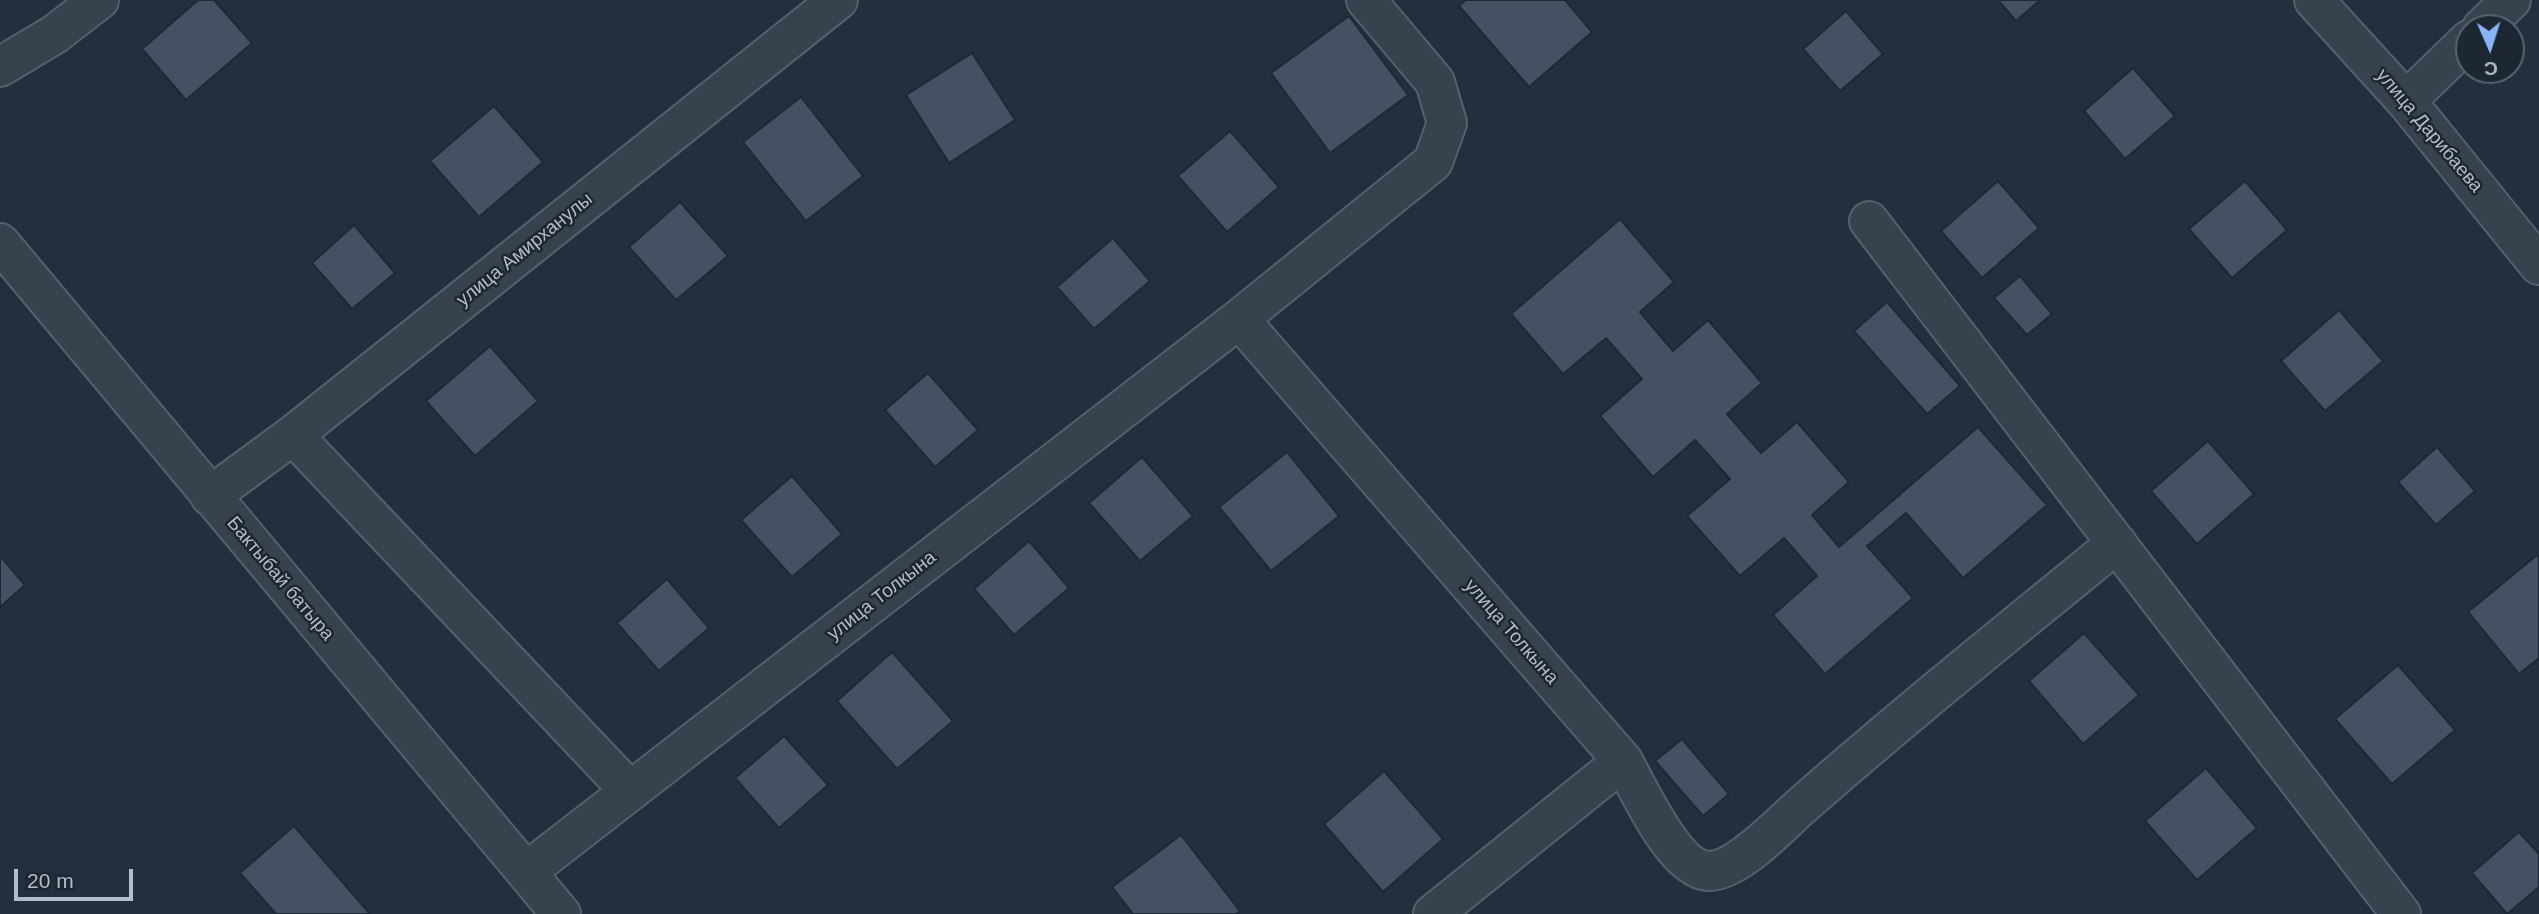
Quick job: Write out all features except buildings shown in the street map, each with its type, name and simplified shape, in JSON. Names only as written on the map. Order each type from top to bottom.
[{"type":"street","points":[[0,67],[55,34],[99,0]]},
{"type":"street","name":"улица Амирханулы","points":[[210,496],[293,435],[838,0]]},
{"type":"street","name":"улица Толкына","points":[[526,872],[1239,319],[1433,162],[1447,123],[1435,82],[1366,0]]},
{"type":"street","name":"улица Дарибаева","points":[[2314,0],[2406,101],[2539,265]]},
{"type":"street","points":[[2496,14],[2511,0]]},
{"type":"street","points":[[2406,101],[2455,54]]},
{"type":"street","points":[[1869,221],[2401,914]]},
{"type":"street","name":"Бактыбай батыра","points":[[0,243],[561,914]]},
{"type":"street","name":"улица Толкына","points":[[1239,319],[1623,761],[1666,839],[1690,863],[1705,871],[1723,870],[1748,852],[1857,757],[2117,543]]},
{"type":"street","points":[[293,435],[630,791]]},
{"type":"street","points":[[1433,914],[1623,761]]}]
